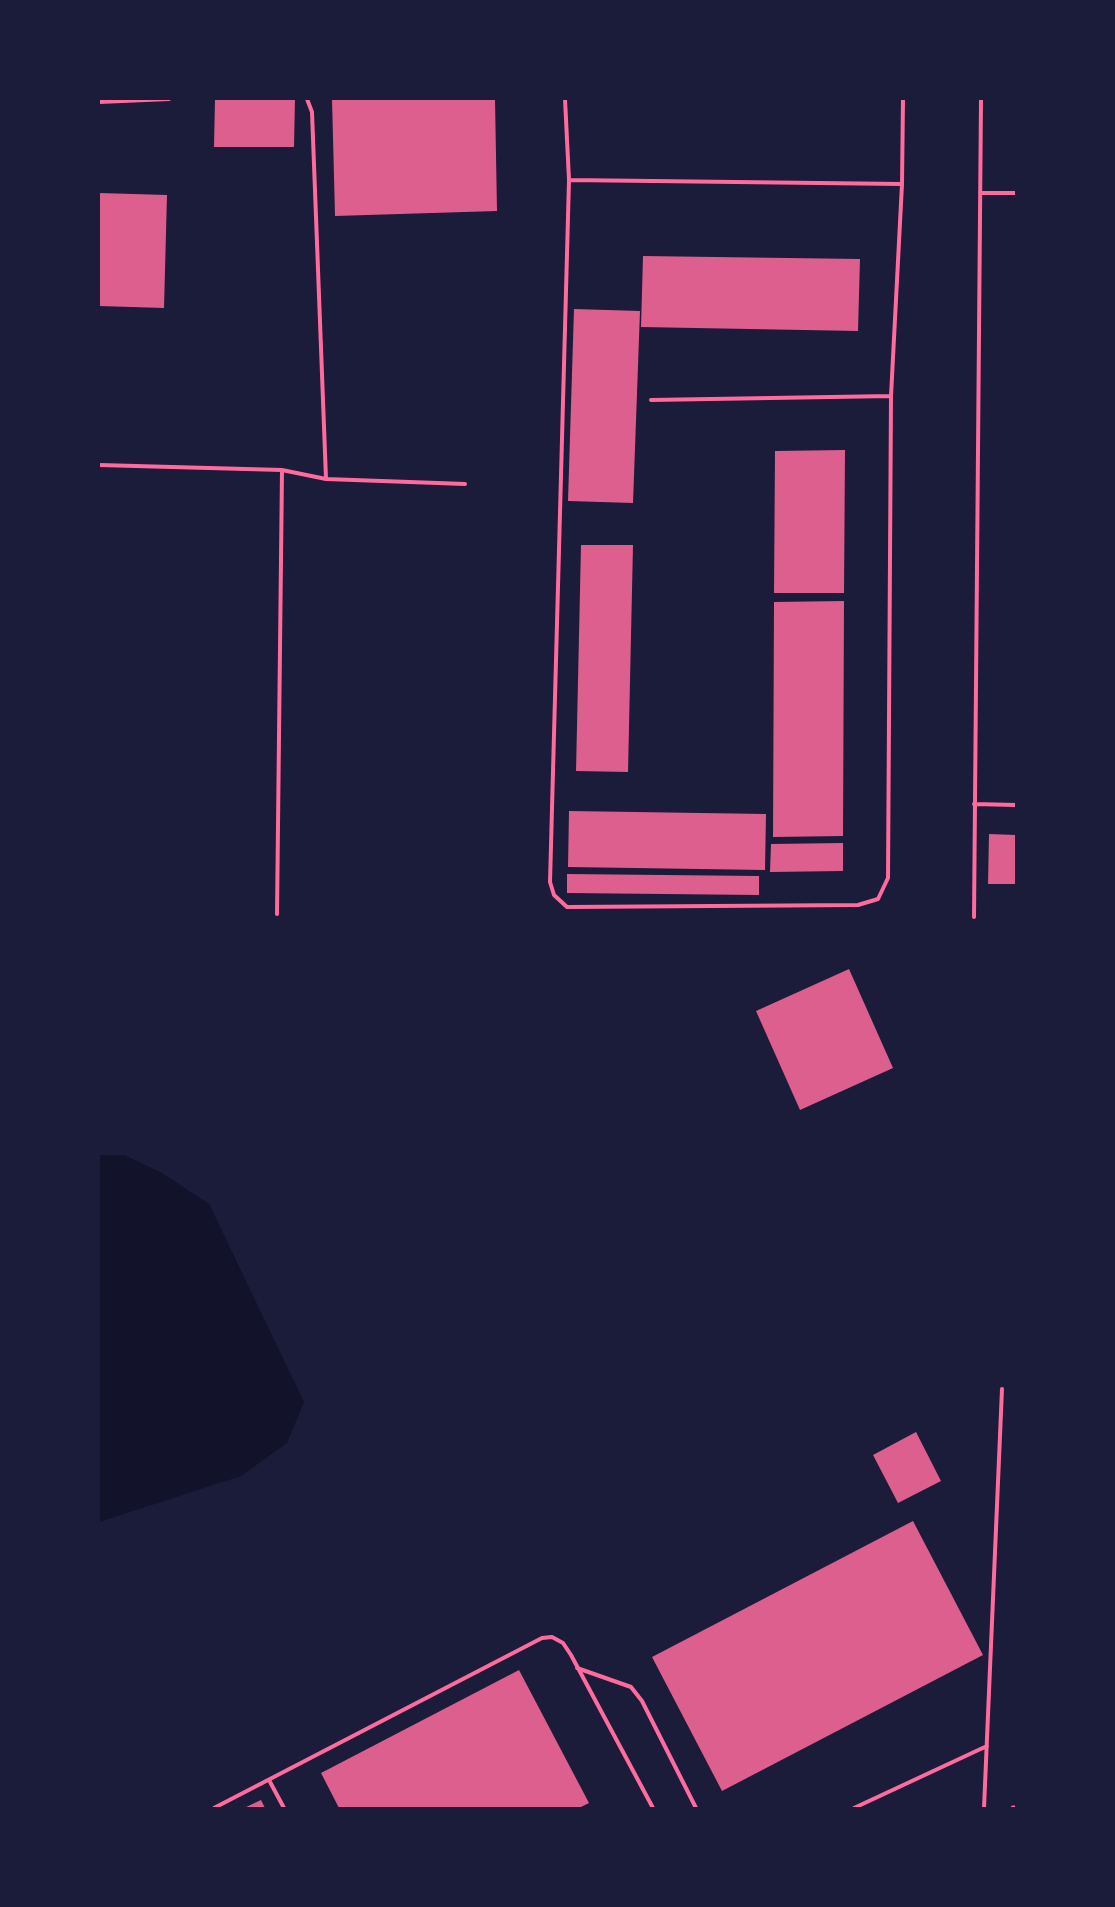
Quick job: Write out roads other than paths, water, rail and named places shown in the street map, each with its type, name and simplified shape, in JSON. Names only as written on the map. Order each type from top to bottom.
[{"type":"lane","points":[[99,102],[169,99]]},
{"type":"lane","points":[[307,99],[312,112],[326,479]]},
{"type":"lane","points":[[565,99],[568,180],[550,882],[554,895],[567,907],[858,906],[878,899],[888,878],[891,396],[902,184],[903,99]]},
{"type":"lane","points":[[974,917],[981,99]]},
{"type":"lane","points":[[568,180],[902,184]]},
{"type":"lane","points":[[980,193],[1016,193]]},
{"type":"lane","points":[[651,400],[891,396]]},
{"type":"lane","points":[[99,465],[282,470],[326,479],[465,484]]},
{"type":"lane","points":[[277,914],[282,470]]},
{"type":"lane","points":[[974,804],[1016,805]]},
{"type":"lane","points":[[984,1808],[1002,1389]]},
{"type":"lane","points":[[214,1808],[542,1638],[552,1637],[564,1643],[653,1808]]},
{"type":"lane","points":[[578,1668],[631,1687],[642,1702],[696,1808]]},
{"type":"lane","points":[[854,1808],[987,1746]]},
{"type":"lane","points":[[269,1780],[284,1808]]}]
